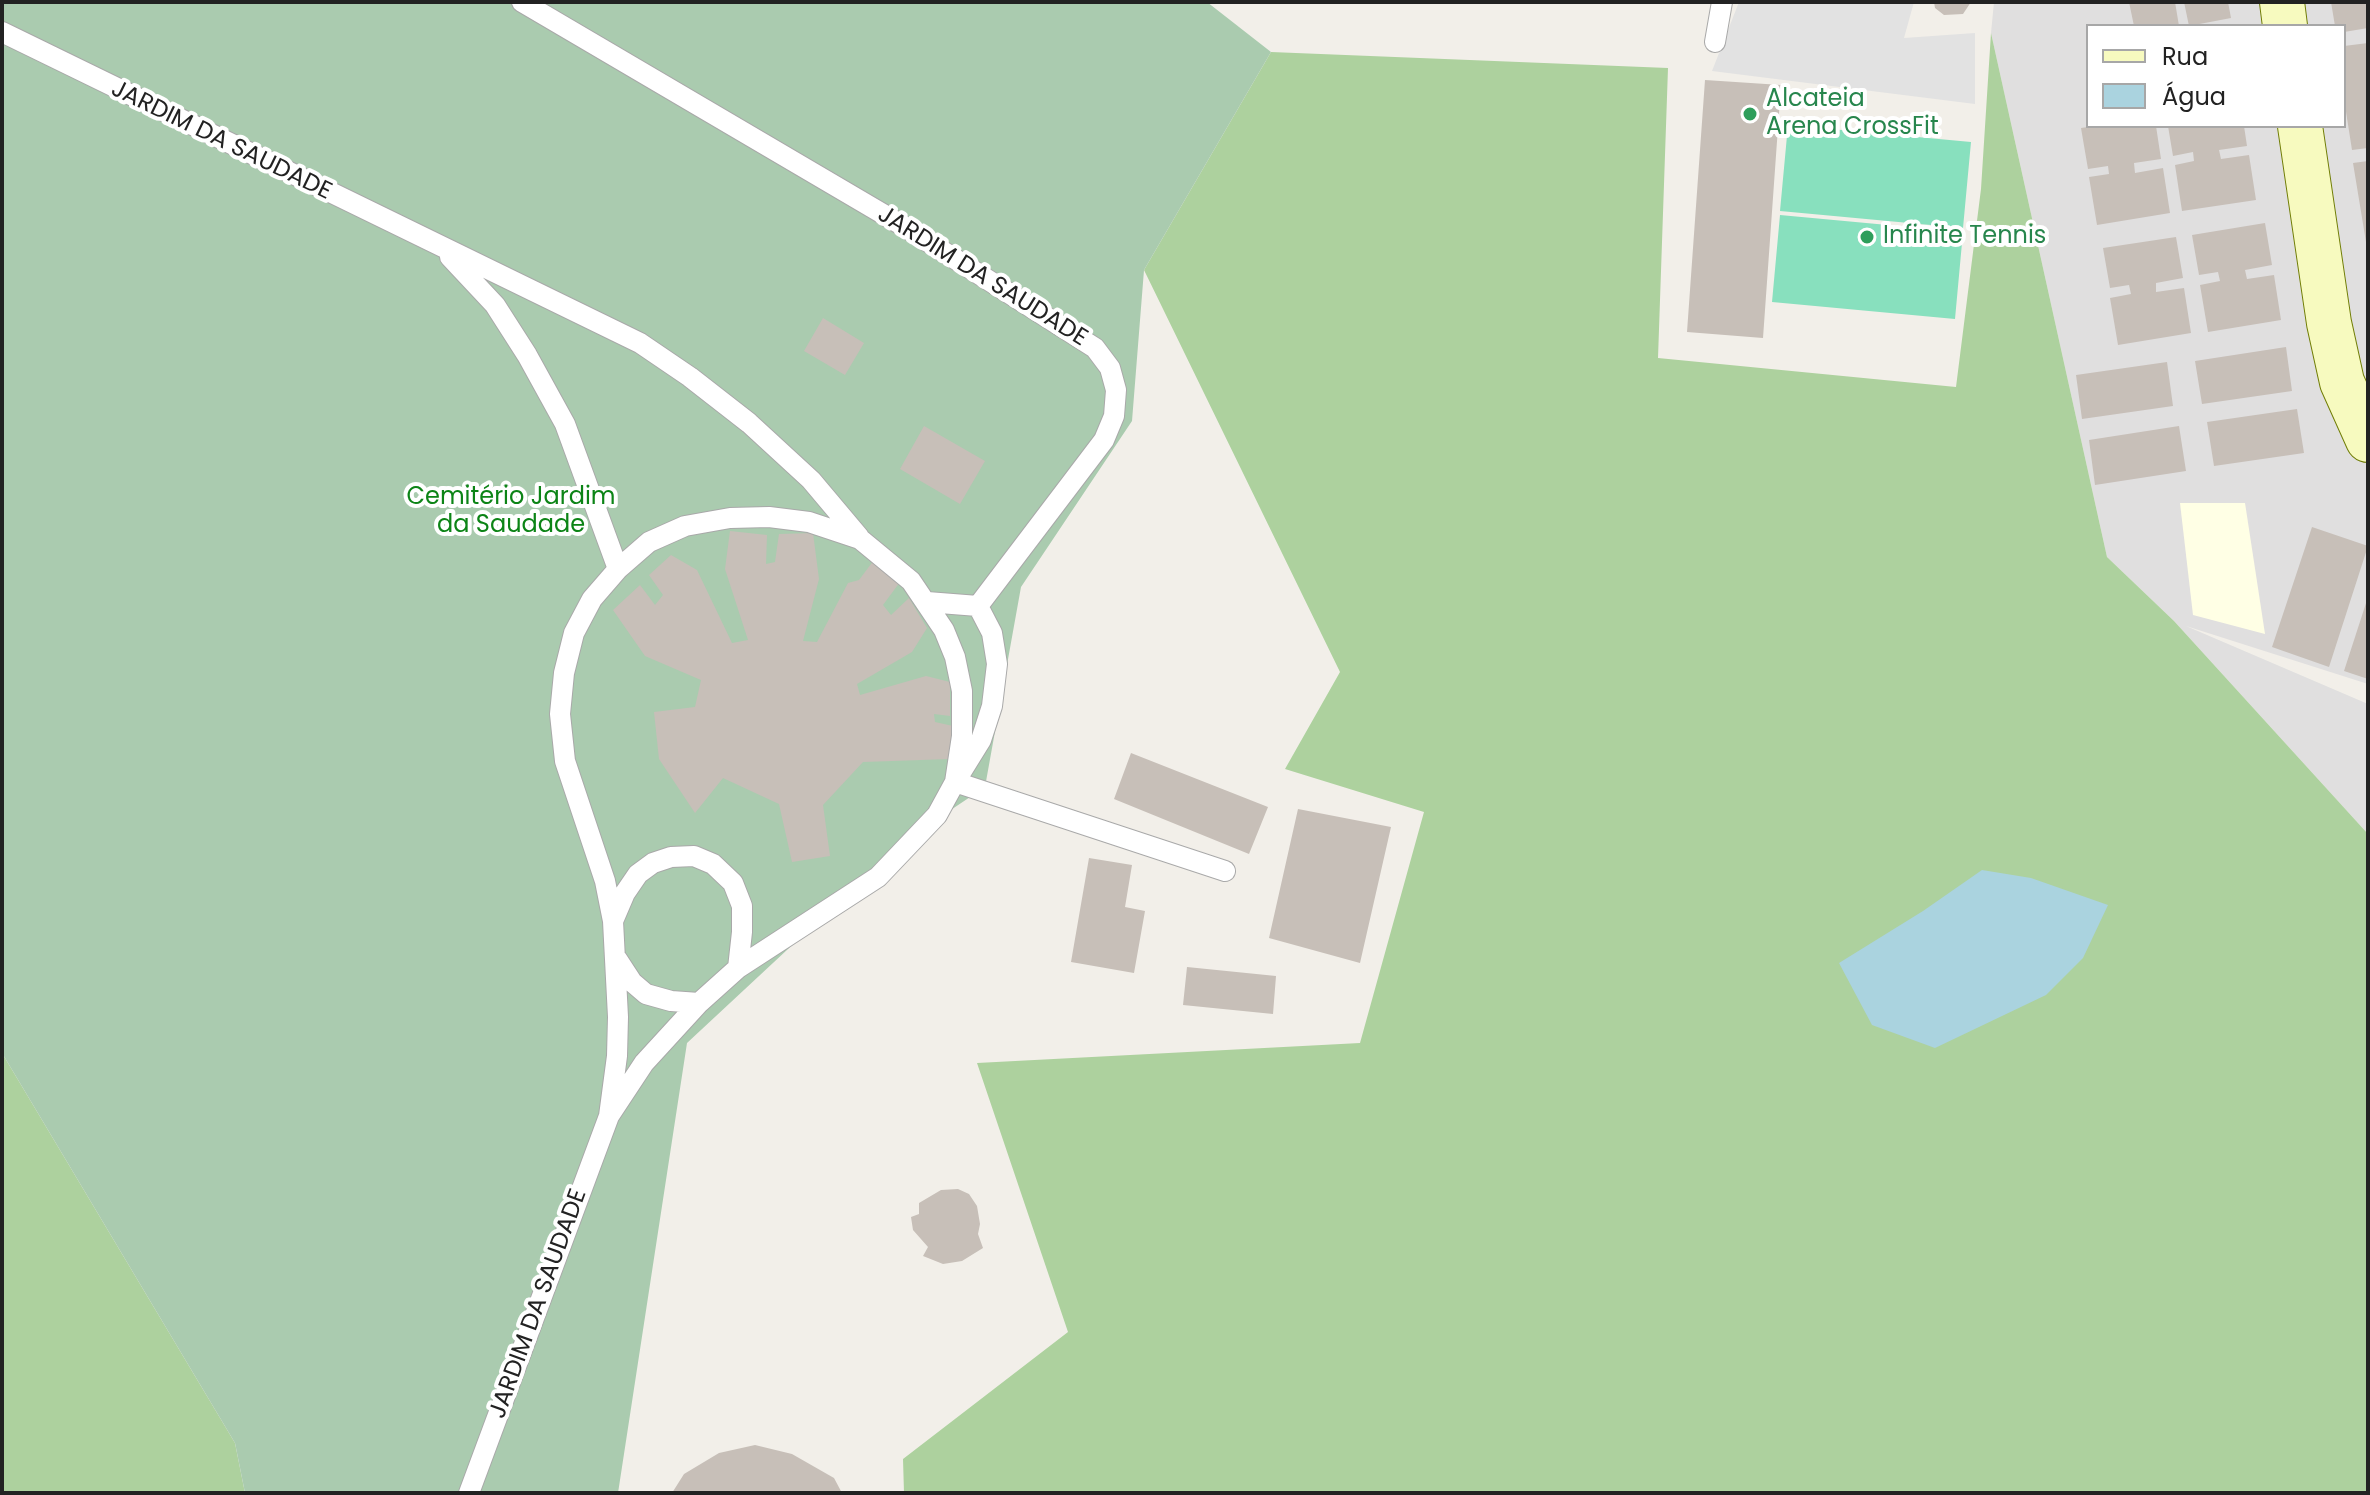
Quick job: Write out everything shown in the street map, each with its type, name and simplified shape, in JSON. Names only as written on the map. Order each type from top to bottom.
[{"type":"main road","points":[[2282,2],[2285,24]]},
{"type":"main road","points":[[2300,128],[2329,323],[2342,382],[2368,440]]},
{"type":"lane","name":"JARDIM DA SAUDADE","points":[[522,2],[900,224],[1095,348],[1110,368],[1116,390],[1114,416],[1104,440],[978,606],[992,633],[997,664],[992,706],[981,740],[937,815],[878,877],[738,968],[699,1003],[644,1063],[609,1116]]},
{"type":"lane","points":[[1715,42],[1722,2]]},
{"type":"lane","name":"JARDIM DA SAUDADE","points":[[2,32],[640,343],[749,423],[811,480],[860,539],[911,581],[944,630],[955,657],[962,691],[962,736],[955,782]]},
{"type":"lane","name":"JARDIM DA SAUDADE","points":[[441,248],[495,305],[527,355],[565,424],[618,569]]},
{"type":"lane","name":"JARDIM DA SAUDADE","points":[[469,1493],[609,1116],[617,1056],[613,921],[605,881],[565,761],[560,714],[564,673],[574,633],[592,599],[618,569],[649,542],[685,526],[730,518],[769,517],[809,522],[860,539]]},
{"type":"lane","points":[[927,602],[978,606]]},
{"type":"lane","points":[[955,782],[1225,871]]},
{"type":"lane","name":"JARDIM DA SAUDADE","points":[[613,921],[625,893],[638,874],[653,863],[671,857],[694,856],[713,864],[733,883],[742,906],[738,968]]},
{"type":"lane","points":[[615,957],[632,982],[646,994],[671,1001],[699,1003]]},
{"type":"shaded area","points":[[1739,2],[1914,2],[1904,38],[1975,33],[1975,104],[1712,71]]},
{"type":"shaded area","points":[[1994,2],[2368,2],[2368,684],[2186,626],[2368,704],[2368,834],[2174,621],[2107,557],[1991,33]]},
{"type":"shaded area","points":[[2180,503],[2245,503],[2265,634],[2193,615]]},
{"type":"green space","name":"Cemitério Jardim da Saudade","points":[[2,2],[1207,2],[1271,52],[1144,270],[1132,421],[1021,587],[985,787],[903,842],[687,1043],[618,1493],[245,1493],[235,1443],[2,1053]]},
{"type":"green space","points":[[1991,33],[2107,557],[2174,621],[2368,834],[2368,1493],[904,1493],[903,1459],[1068,1332],[977,1063],[1360,1043],[1424,812],[1285,769],[1340,672],[1144,270],[1271,52],[1668,68],[1658,358],[1956,387],[1981,189]]},
{"type":"green space","points":[[1788,125],[1971,142],[1963,228],[1780,211]]},
{"type":"green space","points":[[1780,215],[1963,232],[1955,319],[1772,302]]},
{"type":"green space","points":[[2,1053],[235,1443],[245,1493],[2,1493]]},
{"type":"water","points":[[1982,870],[2031,878],[2108,905],[2083,958],[2046,995],[1935,1048],[1872,1025],[1839,963]]},
{"type":"building","points":[[1934,2],[1971,2],[1963,14],[1944,15],[1935,8]]},
{"type":"building","points":[[2129,2],[2175,2],[2179,24],[2134,24]]},
{"type":"building","points":[[2184,2],[2228,2],[2231,18],[2189,24]]},
{"type":"building","points":[[2331,2],[2368,2],[2368,28],[2346,32],[2346,24],[2335,24]]},
{"type":"building","points":[[2368,43],[2368,148],[2352,150],[2346,112],[2346,46]]},
{"type":"building","points":[[1705,80],[1781,85],[1763,338],[1687,332]]},
{"type":"building","points":[[2081,128],[2156,128],[2161,159],[2134,163],[2135,173],[2163,168],[2170,213],[2097,225],[2089,177],[2109,174],[2108,166],[2088,169]]},
{"type":"building","points":[[2168,128],[2244,128],[2247,146],[2219,150],[2221,159],[2249,155],[2256,200],[2182,211],[2175,165],[2194,161],[2193,152],[2173,156]]},
{"type":"building","points":[[2368,161],[2368,242],[2366,242],[2353,163]]},
{"type":"building","points":[[2265,223],[2272,265],[2245,270],[2247,279],[2274,275],[2281,320],[2208,332],[2200,285],[2220,281],[2218,272],[2199,275],[2192,235]]},
{"type":"building","points":[[2176,237],[2183,278],[2156,283],[2156,292],[2184,288],[2191,333],[2118,345],[2110,298],[2131,294],[2129,285],[2110,288],[2103,248]]},
{"type":"building","points":[[823,318],[864,343],[845,375],[804,351]]},
{"type":"building","points":[[2286,347],[2292,391],[2202,404],[2195,361]]},
{"type":"building","points":[[2167,362],[2173,406],[2082,419],[2076,375]]},
{"type":"building","points":[[2297,409],[2304,453],[2214,466],[2207,422]]},
{"type":"building","points":[[924,426],[985,461],[960,504],[900,469]]},
{"type":"building","points":[[2179,426],[2186,471],[2095,485],[2089,440]]},
{"type":"building","points":[[2312,527],[2368,546],[2329,667],[2272,647]]},
{"type":"building","points":[[730,531],[767,535],[766,564],[775,562],[779,534],[813,533],[819,579],[803,641],[817,642],[848,583],[859,580],[874,560],[900,582],[883,605],[891,615],[909,598],[927,628],[912,652],[857,684],[860,695],[926,676],[950,682],[950,716],[934,714],[935,722],[953,726],[950,759],[863,762],[823,805],[830,856],[792,862],[779,804],[723,778],[695,813],[659,759],[654,712],[695,707],[701,680],[645,656],[613,610],[640,585],[655,605],[663,595],[649,575],[671,555],[697,570],[732,643],[748,640],[725,569]]},
{"type":"building","points":[[2368,600],[2368,679],[2344,671]]},
{"type":"building","points":[[1131,753],[1268,807],[1249,854],[1114,799]]},
{"type":"building","points":[[1298,809],[1391,827],[1360,963],[1269,938]]},
{"type":"building","points":[[1089,858],[1132,865],[1125,907],[1145,911],[1134,973],[1071,962]]},
{"type":"building","points":[[1187,967],[1276,976],[1273,1014],[1183,1005]]},
{"type":"building","points":[[958,1189],[969,1194],[977,1206],[978,1234],[983,1248],[962,1261],[943,1264],[923,1256],[928,1247],[913,1230],[911,1217],[919,1214],[919,1203],[941,1190]]},
{"type":"building","points":[[755,1445],[792,1454],[834,1478],[842,1493],[672,1493],[684,1474],[719,1453]]},
{"type":"place","name":"Alcateia Arena CrossFit","points":[[1750,114]]},
{"type":"place","name":"Infinite Tennis","points":[[1867,237]]}]
